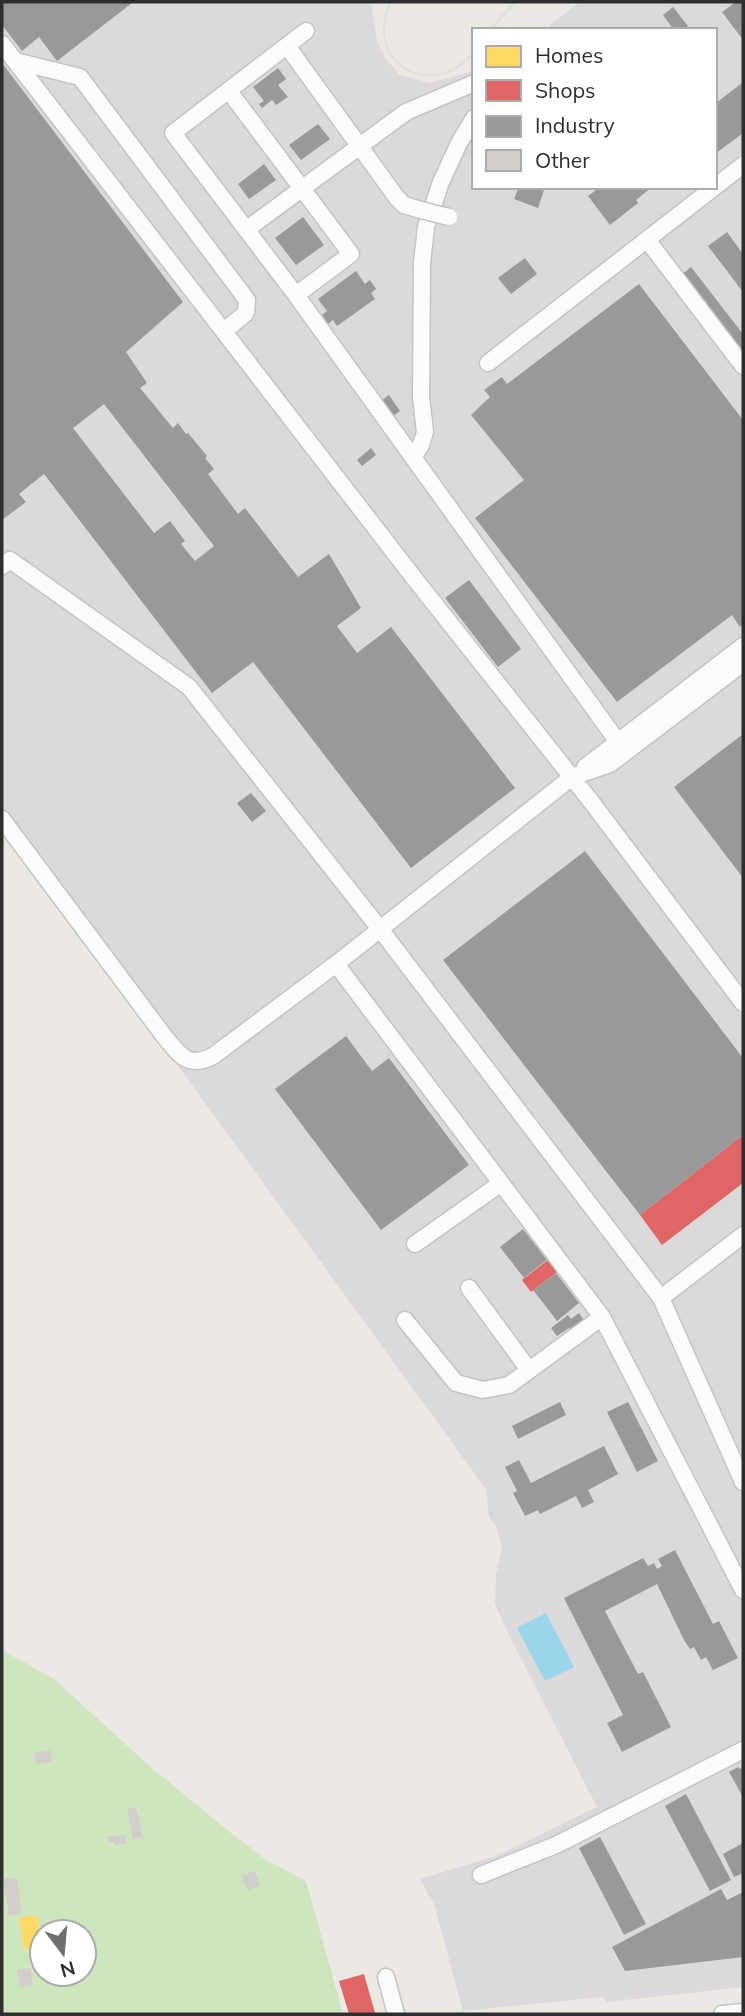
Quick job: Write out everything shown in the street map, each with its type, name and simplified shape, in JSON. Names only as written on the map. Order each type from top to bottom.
[{"type":"street","points":[[306,31],[173,133],[296,295],[618,742]]},
{"type":"street","points":[[2,44],[572,777],[743,1003]]},
{"type":"street","points":[[287,46],[397,198],[404,205],[449,216]]},
{"type":"street","points":[[15,61],[80,77],[247,299],[246,313],[224,331]]},
{"type":"street","points":[[247,229],[414,107],[472,84]]},
{"type":"street","points":[[229,91],[351,254],[296,295]]},
{"type":"street","points":[[414,458],[425,432],[421,397],[422,263],[426,227],[441,182],[472,122]]},
{"type":"street","points":[[717,186],[743,165]]},
{"type":"street","points":[[488,363],[713,189]]},
{"type":"street","points":[[648,241],[743,366]]},
{"type":"street","points":[[2,566],[9,560],[189,687],[380,929],[661,1298],[743,1482]]},
{"type":"street","points":[[2,819],[164,1036],[186,1059],[198,1062],[213,1056],[336,964],[743,646]]},
{"type":"street","points":[[572,777],[610,764],[743,663]]},
{"type":"street","points":[[336,964],[602,1317],[743,1590]]},
{"type":"street","points":[[415,1244],[500,1184]]},
{"type":"street","points":[[661,1298],[743,1235]]},
{"type":"street","points":[[469,1289],[529,1370]]},
{"type":"street","points":[[405,1320],[456,1383],[483,1390],[509,1385],[602,1317]]},
{"type":"street","points":[[481,1875],[556,1845],[743,1750]]},
{"type":"street","points":[[386,1978],[396,2014]]},
{"type":"street","points":[[722,2014],[743,2012]]},
{"type":"shaded area","points":[[2,2],[371,2],[377,41],[386,59],[400,75],[430,83],[472,72],[472,189],[717,189],[717,28],[546,28],[579,2],[743,2],[743,1987],[607,2002],[603,1997],[463,2011],[434,1904],[420,1879],[496,1856],[597,1807],[495,1604],[496,1574],[502,1547],[496,1526],[489,1517],[486,1489],[2,824]]},
{"type":"green space","points":[[2,1650],[54,1679],[154,1770],[231,1833],[268,1861],[306,1881],[343,2014],[2,2014]]},
{"type":"water","points":[[546,1613],[574,1667],[545,1681],[517,1628]]},
{"type":"building: Homes","points":[[37,1915],[37,1918],[28,1918],[28,1949],[24,1949],[19,1918]]},
{"type":"building: Shops","points":[[743,1135],[743,1183],[662,1245],[640,1215]]},
{"type":"building: Shops","points":[[548,1260],[557,1272],[531,1292],[522,1280]]},
{"type":"building: Shops","points":[[364,1974],[375,2013],[349,2014],[339,1981]]},
{"type":"building: Industry","points":[[2,2],[132,3],[57,61],[39,37],[22,51],[2,25]]},
{"type":"building: Industry","points":[[736,2],[743,2],[743,40],[722,12]]},
{"type":"building: Industry","points":[[673,7],[688,26],[673,28],[663,15]]},
{"type":"building: Industry","points":[[2,63],[183,302],[126,352],[147,383],[140,388],[173,428],[178,423],[186,434],[188,433],[214,469],[208,474],[238,514],[245,508],[298,577],[329,554],[361,608],[337,626],[357,653],[391,627],[515,788],[411,868],[253,662],[212,693],[44,474],[19,494],[26,502],[2,520]],"holes":[[[104,404],[214,546],[195,561],[181,544],[185,541],[170,521],[154,533],[73,428]]]},
{"type":"building: Industry","points":[[278,68],[286,79],[278,85],[288,97],[276,105],[272,100],[262,108],[259,104],[264,101],[253,87]]},
{"type":"building: Industry","points":[[743,82],[743,133],[717,152],[717,102]]},
{"type":"building: Industry","points":[[318,124],[330,139],[301,160],[289,145]]},
{"type":"building: Industry","points":[[264,164],[276,180],[249,199],[238,184]]},
{"type":"building: Industry","points":[[518,189],[544,189],[538,208],[514,199]]},
{"type":"building: Industry","points":[[597,189],[650,189],[636,200],[638,203],[610,225],[588,196]]},
{"type":"building: Industry","points":[[303,217],[324,245],[296,265],[275,238]]},
{"type":"building: Industry","points":[[727,232],[743,254],[743,292],[708,246]]},
{"type":"building: Industry","points":[[525,258],[537,274],[511,294],[498,278]]},
{"type":"building: Industry","points":[[691,267],[743,334],[743,358],[680,276]]},
{"type":"building: Industry","points":[[356,271],[365,284],[370,280],[376,289],[371,293],[375,299],[337,326],[333,320],[328,324],[322,315],[327,311],[318,299]]},
{"type":"building: Industry","points":[[639,284],[743,420],[743,624],[740,627],[732,615],[617,702],[475,518],[524,480],[471,415],[490,397],[484,390],[502,377],[507,384]]},
{"type":"building: Industry","points":[[389,395],[400,411],[393,416],[381,401]]},
{"type":"building: Industry","points":[[371,448],[376,455],[362,466],[357,460]]},
{"type":"building: Industry","points":[[469,580],[521,649],[498,667],[445,598]]},
{"type":"building: Industry","points":[[743,734],[743,878],[674,787]]},
{"type":"building: Industry","points":[[251,793],[266,811],[252,822],[237,803]]},
{"type":"building: Industry","points":[[585,851],[743,1058],[743,1135],[640,1215],[443,960]]},
{"type":"building: Industry","points":[[346,1036],[372,1071],[389,1058],[469,1165],[381,1230],[275,1089]]},
{"type":"building: Industry","points":[[523,1229],[547,1260],[524,1278],[500,1247]]},
{"type":"building: Industry","points":[[556,1273],[579,1303],[557,1321],[533,1290]]},
{"type":"building: Industry","points":[[579,1313],[584,1320],[557,1336],[551,1328],[568,1315],[571,1319]]},
{"type":"building: Industry","points":[[560,1402],[566,1415],[518,1439],[512,1426]]},
{"type":"building: Industry","points":[[628,1402],[658,1461],[637,1472],[607,1412]]},
{"type":"building: Industry","points":[[604,1446],[618,1474],[588,1490],[594,1502],[582,1508],[576,1496],[540,1514],[538,1510],[525,1516],[513,1493],[517,1491],[505,1467],[519,1460],[531,1483]]},
{"type":"building: Industry","points":[[675,1550],[713,1624],[719,1621],[738,1658],[713,1670],[706,1657],[701,1660],[694,1647],[690,1649],[684,1640],[657,1584],[605,1611],[638,1674],[643,1672],[671,1727],[622,1752],[607,1723],[623,1715],[564,1598],[643,1558],[648,1566],[654,1563],[657,1569],[662,1566],[658,1559]]},
{"type":"building: Industry","points":[[743,1767],[743,1797],[729,1772]]},
{"type":"building: Industry","points":[[686,1794],[731,1880],[710,1891],[665,1806]]},
{"type":"building: Industry","points":[[600,1837],[646,1924],[624,1935],[579,1848]]},
{"type":"building: Industry","points":[[743,1843],[743,1873],[734,1877],[723,1854]]},
{"type":"building: Industry","points":[[721,1889],[727,1900],[743,1892],[743,1957],[625,1971],[612,1947]]},
{"type":"building: Other","points":[[50,1750],[52,1762],[36,1764],[34,1752]]},
{"type":"building: Other","points":[[136,1807],[143,1837],[133,1839],[127,1809]]},
{"type":"building: Other","points":[[126,1835],[126,1844],[114,1845],[114,1842],[108,1842],[107,1836]]},
{"type":"building: Other","points":[[255,1871],[260,1886],[247,1890],[242,1875]]},
{"type":"building: Other","points":[[17,1878],[22,1913],[9,1916],[3,1879]]},
{"type":"building: Other","points":[[28,1968],[28,1986],[20,1988],[17,1970]]},
{"type":"tram line","points":[[391,2],[384,23],[385,42],[393,57],[406,69],[421,75],[439,74],[457,67],[472,54]]},
{"type":"tram line","points":[[492,28],[515,2]]}]
